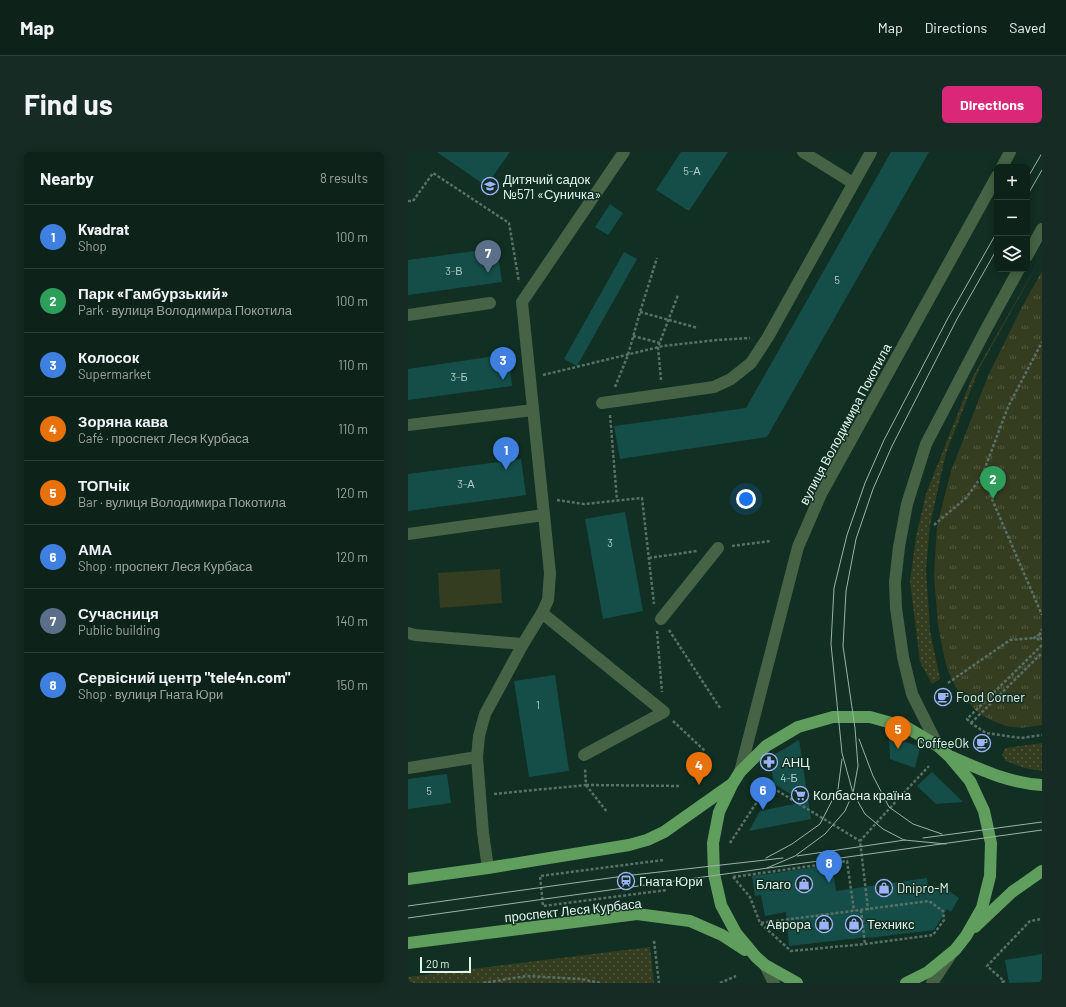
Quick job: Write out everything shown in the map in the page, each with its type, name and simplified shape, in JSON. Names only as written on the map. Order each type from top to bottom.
[{"type":"main road","points":[[761,961],[736,933],[721,904],[714,874],[713,843],[719,812],[732,783],[740,772],[766,746],[798,727],[833,717],[870,717],[906,727],[938,746],[949,756],[970,781],[984,811],[991,843],[990,876],[982,908],[966,936]]},
{"type":"main road","points":[[949,756],[1010,780],[1042,785]]},
{"type":"main road","points":[[408,879],[488,868],[629,845],[647,840],[664,832],[732,783]]},
{"type":"main road","points":[[906,983],[928,972],[955,950],[966,936],[1012,892],[1042,871]]},
{"type":"main road","name":"проспект Леся Курбаса","points":[[408,943],[637,914],[690,921],[722,935],[797,983]]},
{"type":"street","points":[[488,868],[483,833],[477,757],[479,736],[485,714],[548,600],[550,573],[522,302],[624,152]]},
{"type":"street","points":[[803,152],[853,183]]},
{"type":"street","points":[[606,402],[714,387],[731,379],[751,363],[768,336],[870,152]]},
{"type":"street","points":[[1004,164],[1010,152]]},
{"type":"street","name":"вулиця Володимира Покотила","points":[[740,772],[798,547],[821,494],[994,181]]},
{"type":"street","points":[[1030,251],[1042,229]]},
{"type":"street","points":[[938,746],[912,694],[903,657],[896,608],[895,582],[899,547],[907,504],[926,444],[985,331],[1018,272]]},
{"type":"street","points":[[408,315],[490,303]]},
{"type":"street","points":[[408,425],[533,410]]},
{"type":"street","points":[[408,534],[544,515]]},
{"type":"street","points":[[659,622],[718,548]]},
{"type":"street","points":[[542,613],[664,712],[584,755]]},
{"type":"street","points":[[408,632],[415,635],[523,644]]},
{"type":"street","points":[[408,768],[477,757]]},
{"type":"street","points":[[932,983],[955,950]]},
{"type":"street","points":[[761,961],[774,983]]},
{"type":"path","points":[[408,201],[413,201],[433,174],[508,223],[522,302]]},
{"type":"path","points":[[616,500],[606,402],[628,355],[657,258]]},
{"type":"path","points":[[662,395],[658,347],[678,295]]},
{"type":"path","points":[[640,312],[698,328]]},
{"type":"path","points":[[633,336],[660,344]]},
{"type":"path","points":[[530,378],[658,347],[768,336]]},
{"type":"path","points":[[934,525],[966,498],[982,476],[1008,407],[1042,342]]},
{"type":"path","points":[[982,476],[1042,615]]},
{"type":"path","points":[[542,498],[584,504],[642,498],[655,609],[659,622],[664,712],[705,751]]},
{"type":"path","points":[[659,622],[720,708]]},
{"type":"path","points":[[1034,638],[1040,634],[1042,629]]},
{"type":"path","points":[[1040,634],[1042,640]]},
{"type":"path","points":[[948,683],[1010,640],[1034,638],[1042,640]]},
{"type":"path","points":[[1041,648],[967,719],[986,733],[1021,738],[1042,735]]},
{"type":"path","points":[[971,723],[1042,653]]},
{"type":"path","points":[[584,755],[586,784],[607,812]]},
{"type":"path","points":[[868,909],[860,841],[930,766]]},
{"type":"path","points":[[480,796],[586,784],[682,786]]},
{"type":"path","points":[[730,843],[768,785],[860,841]]},
{"type":"path","points":[[663,860],[540,876],[542,899],[543,906],[667,890]]},
{"type":"path","points":[[760,923],[854,911],[929,901],[943,911],[944,920],[933,935],[865,944],[791,951],[760,923],[750,897],[733,877],[847,861],[854,911]]},
{"type":"path","points":[[861,910],[865,944]]},
{"type":"path","points":[[1005,982],[987,966],[1030,921],[1042,919]]},
{"type":"path","points":[[654,941],[659,983]]},
{"type":"path","points":[[483,983],[528,976],[581,979],[600,983]]},
{"type":"path","points":[[720,983],[736,976]]},
{"type":"green space","points":[[1042,256],[979,369],[946,453],[930,525],[926,569],[930,631],[940,679],[932,684],[920,662],[910,581],[916,537],[926,494],[972,378]]},
{"type":"green space","points":[[1042,271],[1042,725],[1021,728],[1006,726],[980,714],[960,694],[953,682],[947,668],[938,625],[934,576],[937,526],[951,471],[988,376],[1022,307]]},
{"type":"green space","points":[[500,569],[502,603],[440,608],[438,573]]},
{"type":"green space","points":[[1042,743],[1042,771],[1025,768],[1006,761],[1002,755],[1005,748]]},
{"type":"green space","points":[[650,947],[654,983],[408,983],[408,977]]},
{"type":"building","points":[[437,152],[510,152],[486,186]]},
{"type":"building","points":[[681,152],[728,152],[689,211],[656,190]]},
{"type":"building","points":[[891,152],[929,152],[767,437],[620,459],[614,426],[746,408]]},
{"type":"building","points":[[610,204],[623,213],[608,235],[595,227]]},
{"type":"building","points":[[497,248],[502,282],[408,295],[408,260]]},
{"type":"building","points":[[624,252],[637,259],[577,366],[564,359]]},
{"type":"building","points":[[508,354],[512,386],[408,400],[408,369]]},
{"type":"building","points":[[521,459],[526,495],[408,511],[408,474]]},
{"type":"building","points":[[625,512],[643,611],[603,619],[585,519]]},
{"type":"building","points":[[555,675],[569,771],[529,777],[514,681]]},
{"type":"building","points":[[889,736],[920,747],[915,768],[890,759]]},
{"type":"building","points":[[799,740],[811,819],[749,831],[760,811],[804,802],[774,784],[772,771],[762,762]]},
{"type":"building","points":[[932,772],[963,802],[936,804],[917,786]]},
{"type":"building","points":[[447,774],[451,803],[408,809],[408,779]]},
{"type":"building","points":[[832,865],[836,891],[927,878],[928,886],[942,886],[959,898],[951,912],[947,909],[934,930],[789,946],[786,912],[765,916],[761,895],[755,896],[752,876]]},
{"type":"building","points":[[1042,954],[1042,982],[1009,983],[1005,960]]},
{"type":"tram line","points":[[1030,174],[1042,153]]},
{"type":"tram line","points":[[1030,191],[1042,170]]},
{"type":"tram line","points":[[946,844],[904,840],[883,829],[865,814],[853,793],[842,753],[831,644],[834,588],[847,535],[865,483],[884,440],[948,318],[995,236]]},
{"type":"tram line","points":[[767,868],[795,856],[825,834],[845,811],[853,793],[858,766],[855,728],[843,646],[846,591],[856,539],[873,489],[892,446],[957,319],[994,254]]},
{"type":"tram line","points":[[859,739],[873,776],[889,807],[913,824],[942,834]]},
{"type":"tram line","points":[[766,858],[792,844],[820,824],[838,789],[842,759]]},
{"type":"tram line","points":[[923,838],[1042,822]]},
{"type":"tram line","points":[[408,918],[1042,830]]},
{"type":"tram line","points":[[797,856],[905,840]]},
{"type":"tram line","points":[[408,906],[624,876],[783,858]]},
{"type":"place","name":"Дитячий садок №571 «Суничка»","points":[[490,186]]},
{"type":"place","name":"Сучасниця","points":[[488,273]]},
{"type":"place","name":"Колосок","points":[[503,380]]},
{"type":"place","name":"Kvadrat","points":[[506,470]]},
{"type":"place","name":"Парк «Гамбурзький»","points":[[993,499]]},
{"type":"place","name":"Food Corner","points":[[943,697]]},
{"type":"place","name":"CoffeeOk","points":[[982,743]]},
{"type":"place","name":"ТОПчік","points":[[898,749]]},
{"type":"place","name":"АНЦ","points":[[769,762]]},
{"type":"place","name":"Зоряна кава","points":[[699,785]]},
{"type":"place","name":"Колбасна країна","points":[[800,795]]},
{"type":"place","name":"АМА","points":[[763,810]]},
{"type":"place","name":"Гната Юри","points":[[626,881]]},
{"type":"place","name":"Сервісний центр \"tele4n.com\"","points":[[829,883]]},
{"type":"place","name":"Благо","points":[[804,884]]},
{"type":"place","name":"Dnipro-M","points":[[884,888]]},
{"type":"place","name":"Аврора","points":[[824,924]]},
{"type":"place","name":"Техникс","points":[[854,924]]}]
